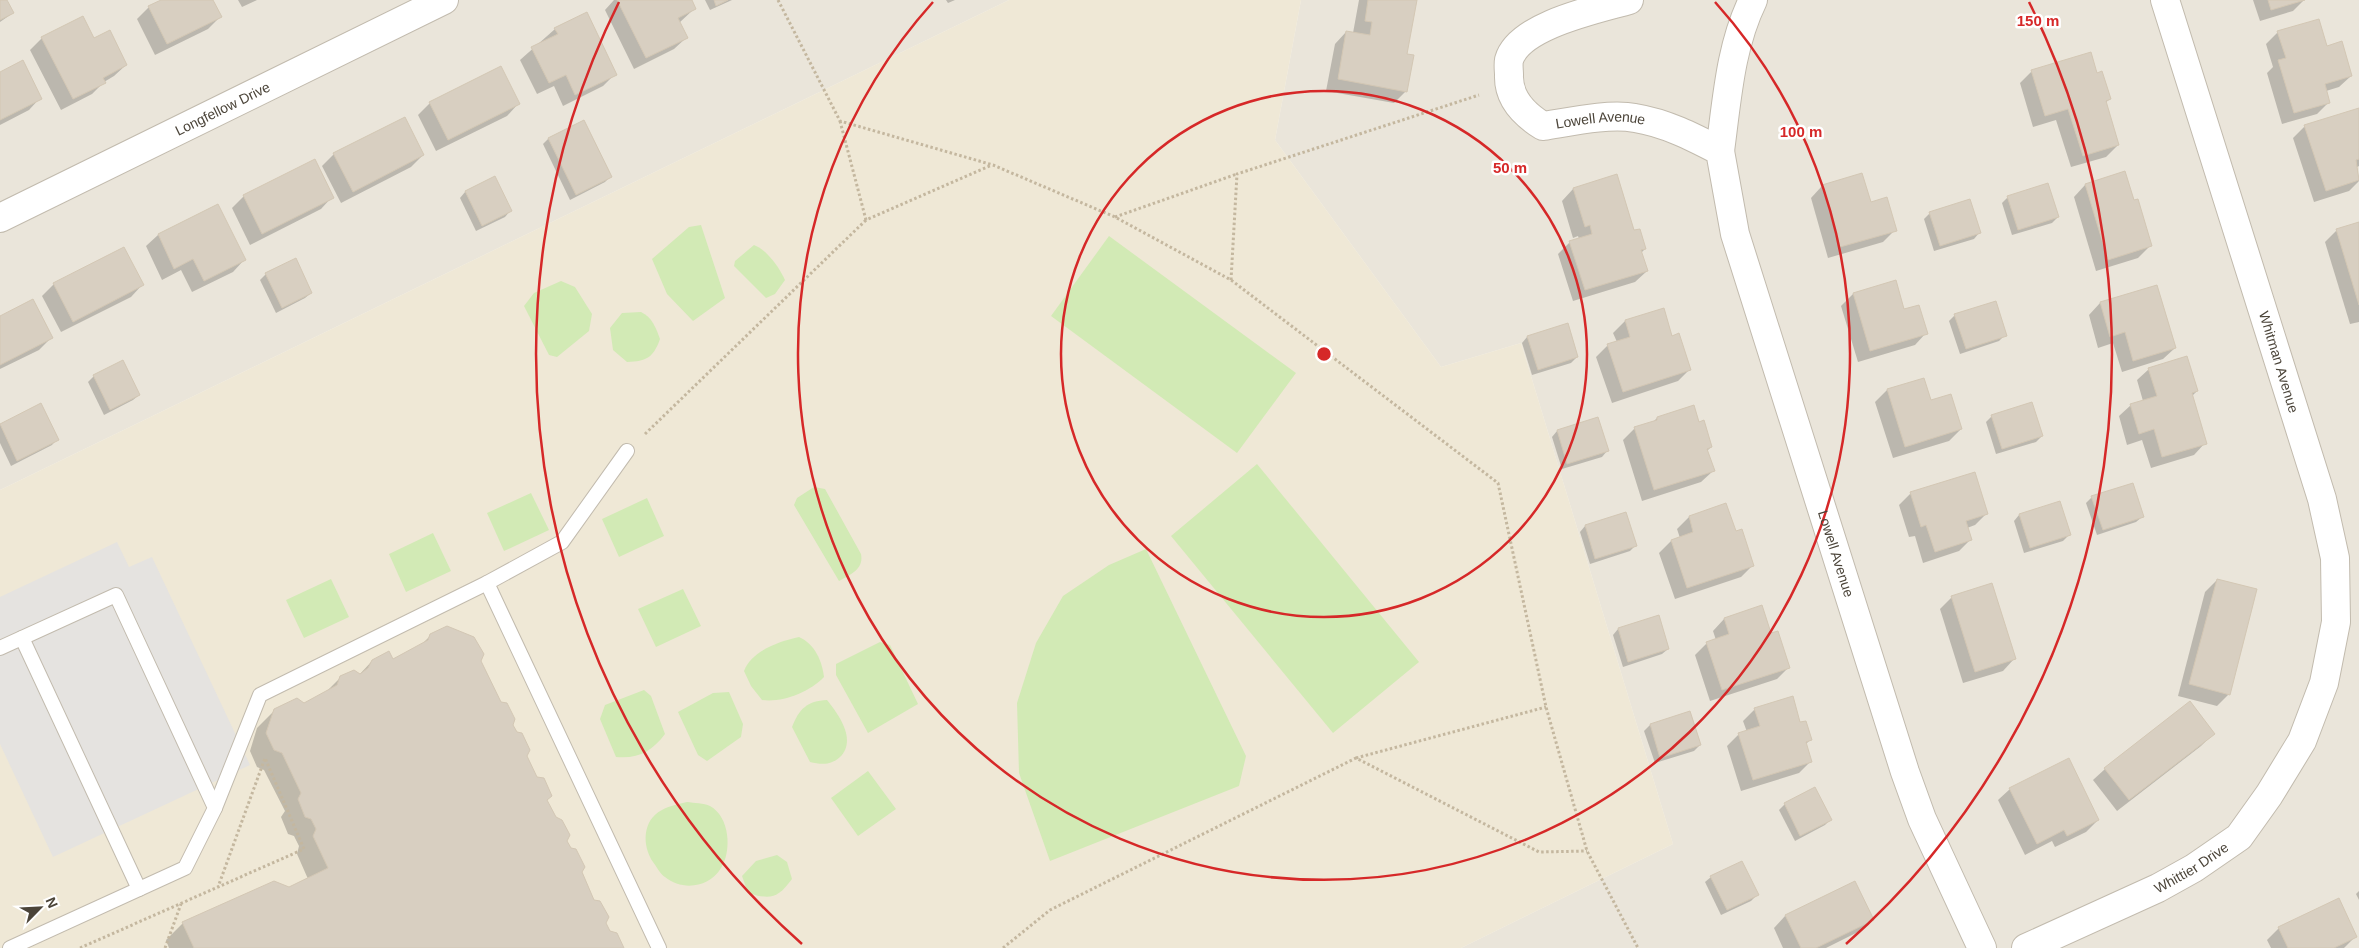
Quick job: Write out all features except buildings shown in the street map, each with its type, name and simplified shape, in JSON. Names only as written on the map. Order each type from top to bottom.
[{"type":"street","name":"Longfellow Drive","points":[[0,218],[444,0]]},
{"type":"street","points":[[1508,85],[1509,60],[1518,44],[1560,21],[1629,0]]},
{"type":"street","name":"Lowell Avenue","points":[[1753,0],[1746,15],[1730,72],[1720,150],[1735,234],[1904,772],[1922,819],[1982,948]]},
{"type":"street","name":"Whitman Avenue","points":[[2164,0],[2322,499],[2334,558],[2336,622],[2324,683],[2306,729]]},
{"type":"street","name":"Lowell Avenue","points":[[1508,85],[1526,116],[1543,126],[1585,120],[1633,117],[1671,127],[1720,150]]},
{"type":"street","name":"Whittier Drive","points":[[2026,948],[2158,888],[2194,868],[2239,837],[2270,795],[2302,741],[2306,729]]},
{"type":"lane","points":[[10,948],[185,868],[215,808],[260,695],[487,583],[562,542],[627,451]]},
{"type":"lane","points":[[487,583],[659,948]]},
{"type":"lane","points":[[0,648],[116,595],[215,808]]},
{"type":"lane","points":[[22,638],[139,889]]},
{"type":"path","points":[[778,0],[840,121],[866,220]]},
{"type":"path","points":[[1114,217],[1508,85]]},
{"type":"path","points":[[840,121],[993,165],[1114,217],[1232,280],[1498,483],[1546,708],[1587,851],[1638,948]]},
{"type":"path","points":[[627,451],[866,220],[993,165]]},
{"type":"path","points":[[1232,280],[1238,174]]},
{"type":"path","points":[[1003,948],[1050,910],[1356,758],[1546,708]]},
{"type":"path","points":[[80,948],[304,849],[265,758],[218,887]]},
{"type":"path","points":[[1356,758],[1539,852],[1587,851]]},
{"type":"path","points":[[165,948],[181,903]]},
{"type":"shaded area","points":[[0,0],[1009,0],[0,490]]},
{"type":"shaded area","points":[[1009,0],[1301,0],[1275,140],[1441,367],[1521,343],[1673,844],[1461,948],[0,948],[0,490]]},
{"type":"shaded area","points":[[1301,0],[2359,0],[2359,948],[1461,948],[1673,844],[1521,343],[1441,367],[1275,140]]},
{"type":"shaded area","points":[[117,542],[129,567],[152,557],[250,765],[53,857],[0,744],[0,597]]},
{"type":"green space","points":[[701,225],[725,298],[693,321],[667,294],[652,259],[689,227]]},
{"type":"green space","points":[[1109,236],[1296,373],[1237,453],[1051,316]]},
{"type":"green space","points":[[754,245],[759,247],[772,260],[785,280],[775,294],[766,298],[734,266],[735,261]]},
{"type":"green space","points":[[561,281],[575,287],[592,314],[589,331],[557,357],[549,355],[524,306],[534,293]]},
{"type":"green space","points":[[641,312],[651,320],[660,339],[655,350],[648,357],[640,361],[627,362],[613,350],[610,328],[622,313]]},
{"type":"green space","points":[[1257,464],[1419,662],[1333,733],[1171,536]]},
{"type":"green space","points":[[814,487],[825,489],[861,554],[861,564],[859,567],[839,581],[794,505],[797,498]]},
{"type":"green space","points":[[531,493],[549,530],[504,551],[487,513]]},
{"type":"green space","points":[[647,498],[664,536],[619,557],[602,519]]},
{"type":"green space","points":[[433,533],[451,571],[406,592],[389,554]]},
{"type":"green space","points":[[1146,549],[1246,756],[1239,786],[1050,861],[1019,773],[1017,703],[1036,643],[1063,596],[1109,565]]},
{"type":"green space","points":[[331,579],[349,617],[304,638],[286,600]]},
{"type":"green space","points":[[683,589],[701,626],[656,647],[638,609]]},
{"type":"green space","points":[[799,637],[805,640],[817,654],[822,665],[824,677],[804,692],[778,700],[762,700],[751,686],[744,671],[748,664],[767,648]]},
{"type":"green space","points":[[880,642],[890,645],[918,704],[868,733],[836,675],[836,664]]},
{"type":"green space","points":[[644,690],[651,696],[665,734],[644,753],[632,757],[616,757],[600,719],[605,705]]},
{"type":"green space","points":[[729,692],[743,724],[741,737],[707,761],[698,755],[678,712],[713,693]]},
{"type":"green space","points":[[827,700],[841,720],[847,735],[847,743],[840,757],[833,762],[822,764],[810,762],[792,727],[798,715],[805,707],[814,702]]},
{"type":"green space","points":[[868,771],[896,809],[858,836],[831,798]]},
{"type":"green space","points":[[687,802],[708,805],[717,811],[725,826],[728,844],[725,861],[716,875],[710,880],[687,886],[663,876],[649,856],[646,834],[647,827],[655,814],[668,807]]},
{"type":"green space","points":[[777,855],[787,862],[792,879],[778,894],[773,896],[768,897],[748,893],[742,876],[756,861]]}]
